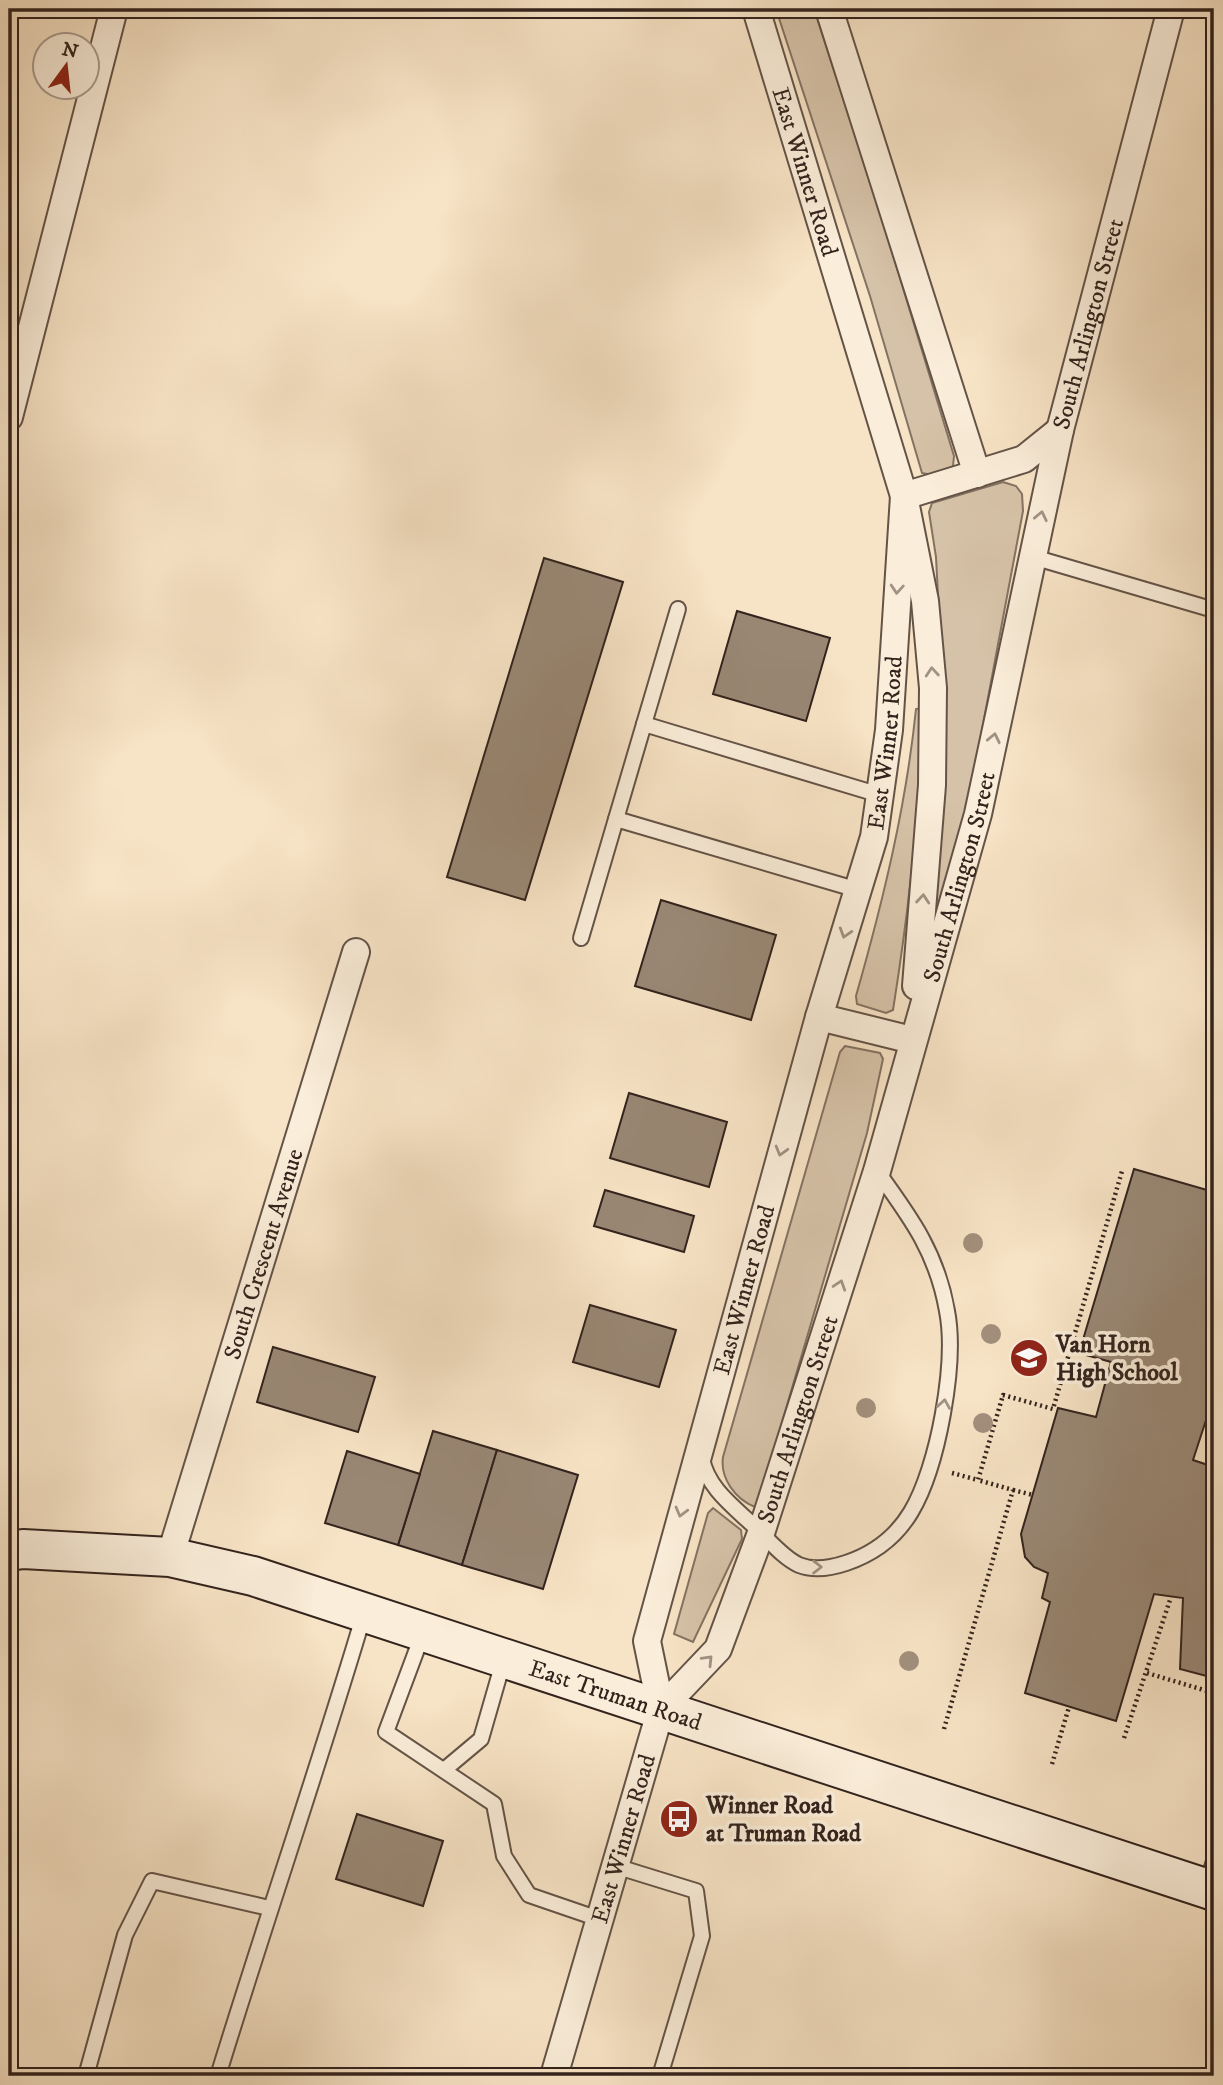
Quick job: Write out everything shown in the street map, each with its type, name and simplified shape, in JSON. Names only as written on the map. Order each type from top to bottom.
[{"type":"main road","name":"East Truman Road","points":[[9,1551],[170,1557],[253,1576],[660,1709],[1212,1880]]},
{"type":"street","points":[[9,417],[114,9]]},
{"type":"street","name":"East Winner Road","points":[[756,9],[904,496],[925,601],[933,688],[932,785],[912,1040]]},
{"type":"street","points":[[829,9],[977,474]]},
{"type":"street","name":"South Arlington Street","points":[[660,1709],[718,1649],[761,1533],[877,1171],[978,814],[1060,429],[1171,9]]},
{"type":"street","points":[[904,496],[1024,458],[1060,429]]},
{"type":"street","name":"East Winner Road","points":[[554,2076],[660,1709],[647,1641],[699,1444],[819,1017],[874,837],[889,730],[904,496]]},
{"type":"street","name":"South Crescent Avenue","points":[[170,1557],[356,952]]},
{"type":"street","points":[[819,1017],[912,1040]]},
{"type":"lane","points":[[1033,557],[1214,610]]},
{"type":"lane","points":[[581,938],[678,609]]},
{"type":"lane","points":[[644,724],[880,795]]},
{"type":"lane","points":[[616,819],[858,890]]},
{"type":"lane","points":[[699,1444],[705,1475],[761,1533],[789,1558],[809,1568],[822,1568],[860,1558],[892,1536],[912,1511],[930,1462],[943,1411],[949,1364],[948,1313],[927,1243],[877,1171]]},
{"type":"lane","points":[[218,2076],[269,1908],[312,1789],[364,1612]]},
{"type":"lane","points":[[424,1632],[386,1732],[494,1804],[504,1856],[528,1895],[599,1919]]},
{"type":"lane","points":[[444,1770],[481,1740],[504,1658]]},
{"type":"lane","points":[[615,1866],[696,1891],[702,1937],[660,2076]]},
{"type":"lane","points":[[86,2076],[125,1935],[152,1881],[269,1908]]},
{"type":"path","points":[[978,1480],[1003,1395],[1053,1409],[1122,1171]]},
{"type":"path","points":[[950,1473],[1032,1495]]},
{"type":"path","points":[[944,1729],[1013,1490]]},
{"type":"path","points":[[1124,1738],[1143,1674],[1147,1673],[1171,1597]]},
{"type":"path","points":[[1147,1673],[1214,1693]]},
{"type":"path","points":[[1052,1764],[1069,1707]]},
{"type":"shaded area","points":[[776,9],[814,9],[876,199],[954,456],[953,466],[942,473],[922,473],[870,296]]},
{"type":"shaded area","points":[[1003,482],[1016,486],[1022,494],[1023,511],[970,794],[934,940],[927,937],[942,821],[944,710],[936,557],[929,512],[932,503]]},
{"type":"shaded area","points":[[922,708],[917,821],[909,897],[893,1010],[886,1013],[857,1004],[856,996],[892,854],[916,709]]},
{"type":"shaded area","points":[[845,1046],[880,1053],[883,1059],[867,1133],[755,1507],[741,1499],[730,1487],[724,1473],[723,1457],[840,1052]]},
{"type":"shaded area","points":[[713,1508],[741,1530],[742,1539],[693,1642],[674,1634],[708,1513]]},
{"type":"building","points":[[544,558],[623,582],[525,900],[447,877]]},
{"type":"building","points":[[737,611],[830,638],[806,721],[713,694]]},
{"type":"building","points":[[661,900],[776,935],[751,1020],[635,986]]},
{"type":"building","points":[[629,1093],[727,1122],[709,1187],[610,1158]]},
{"type":"building","name":"Van Horn High School","points":[[1134,1169],[1214,1192],[1214,1420],[1207,1417],[1193,1460],[1214,1467],[1214,1678],[1180,1669],[1183,1598],[1154,1594],[1116,1721],[1025,1693],[1050,1602],[1042,1598],[1048,1573],[1034,1567],[1025,1557],[1021,1534],[1058,1408],[1096,1417],[1111,1362],[1079,1353]]},
{"type":"building","points":[[605,1190],[694,1216],[684,1252],[594,1226]]},
{"type":"building","points":[[590,1305],[676,1330],[659,1387],[573,1362]]},
{"type":"building","points":[[273,1347],[375,1377],[358,1432],[257,1402]]},
{"type":"building","points":[[433,1431],[497,1450],[462,1565],[398,1545]]},
{"type":"building","points":[[497,1450],[578,1475],[543,1589],[462,1565]]},
{"type":"building","points":[[347,1451],[420,1474],[398,1545],[325,1523]]},
{"type":"building","points":[[357,1814],[443,1841],[423,1906],[336,1879]]},
{"type":"place","name":"Van Horn High School","points":[[1029,1358]]},
{"type":"place","name":"Winner Road at Truman Road","points":[[679,1819]]}]
